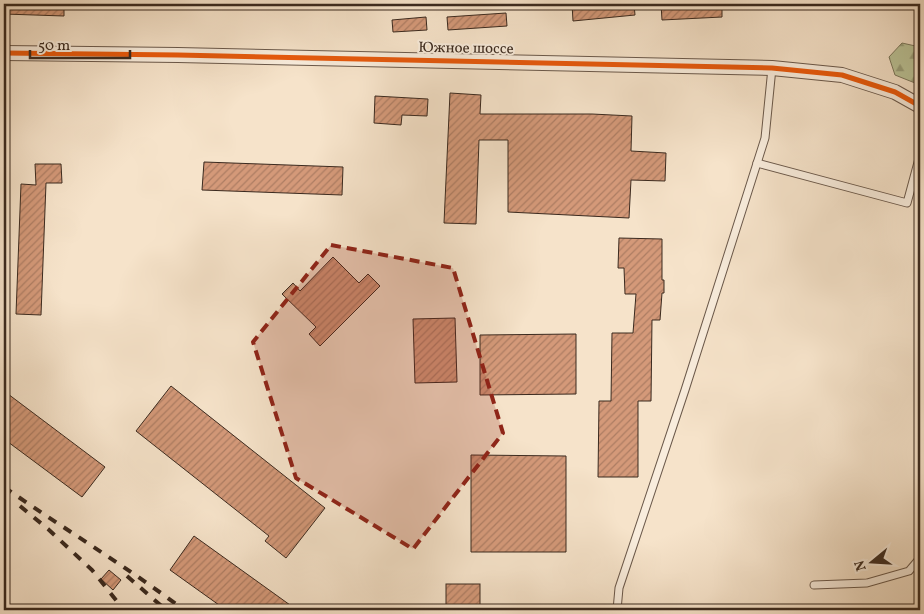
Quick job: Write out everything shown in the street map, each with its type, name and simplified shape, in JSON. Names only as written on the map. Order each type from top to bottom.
[{"type":"street","name":"Южное шоссе","points":[[4,53],[772,68],[842,74],[895,92],[920,106]]},
{"type":"lane","points":[[617,610],[620,588],[686,390],[765,138],[772,68]]},
{"type":"lane","points":[[757,163],[907,203],[920,155]]},
{"type":"lane","points":[[814,586],[867,583],[909,571],[920,558]]},
{"type":"highlighted area","points":[[331,245],[453,268],[503,433],[413,549],[296,478],[253,342]]},
{"type":"green space","points":[[902,43],[920,47],[920,85],[895,75],[889,57]]},
{"type":"building","points":[[4,4],[64,4],[64,16],[4,14]]},
{"type":"building","points":[[572,4],[634,4],[635,15],[573,21]]},
{"type":"building","points":[[661,4],[722,4],[722,17],[662,20]]},
{"type":"building","points":[[506,13],[507,26],[448,30],[447,17]]},
{"type":"building","points":[[426,17],[427,30],[393,32],[392,20]]},
{"type":"building","points":[[450,93],[481,95],[480,114],[632,116],[631,151],[666,153],[665,181],[631,180],[629,218],[508,212],[508,140],[479,140],[476,224],[444,223]]},
{"type":"building","points":[[375,96],[428,99],[427,116],[402,115],[401,125],[374,123]]},
{"type":"building","points":[[204,162],[343,167],[342,195],[202,190]]},
{"type":"building","points":[[35,164],[61,164],[62,183],[46,183],[41,315],[16,314],[21,184],[36,185]]},
{"type":"building","points":[[619,238],[662,239],[662,280],[664,280],[664,293],[662,293],[660,320],[652,320],[651,401],[638,401],[638,477],[598,477],[599,401],[611,401],[612,333],[633,333],[636,294],[625,294],[624,268],[618,268]]},
{"type":"building","points":[[333,257],[359,283],[368,274],[380,286],[320,346],[309,334],[316,327],[282,294],[293,283],[300,291]]},
{"type":"building","points":[[455,318],[457,382],[415,383],[413,319]]},
{"type":"building","points":[[576,334],[576,394],[480,395],[480,335]]},
{"type":"building","points":[[171,386],[325,508],[286,558],[265,541],[269,536],[136,431]]},
{"type":"building","points":[[8,394],[105,467],[82,497],[4,439],[4,401]]},
{"type":"building","points":[[471,455],[566,456],[566,552],[471,552]]},
{"type":"building","points":[[194,536],[297,610],[226,610],[170,570]]},
{"type":"building","points":[[109,570],[121,580],[113,590],[101,579]]},
{"type":"building","points":[[446,584],[480,584],[480,610],[446,610]]},
{"type":"railway","points":[[4,487],[140,578],[184,610]]},
{"type":"railway","points":[[20,506],[92,570],[124,610]]},
{"type":"railway","points":[[127,576],[166,610]]},
{"type":"cycle path","points":[[4,53],[772,68],[842,75],[895,92],[920,106]]}]
